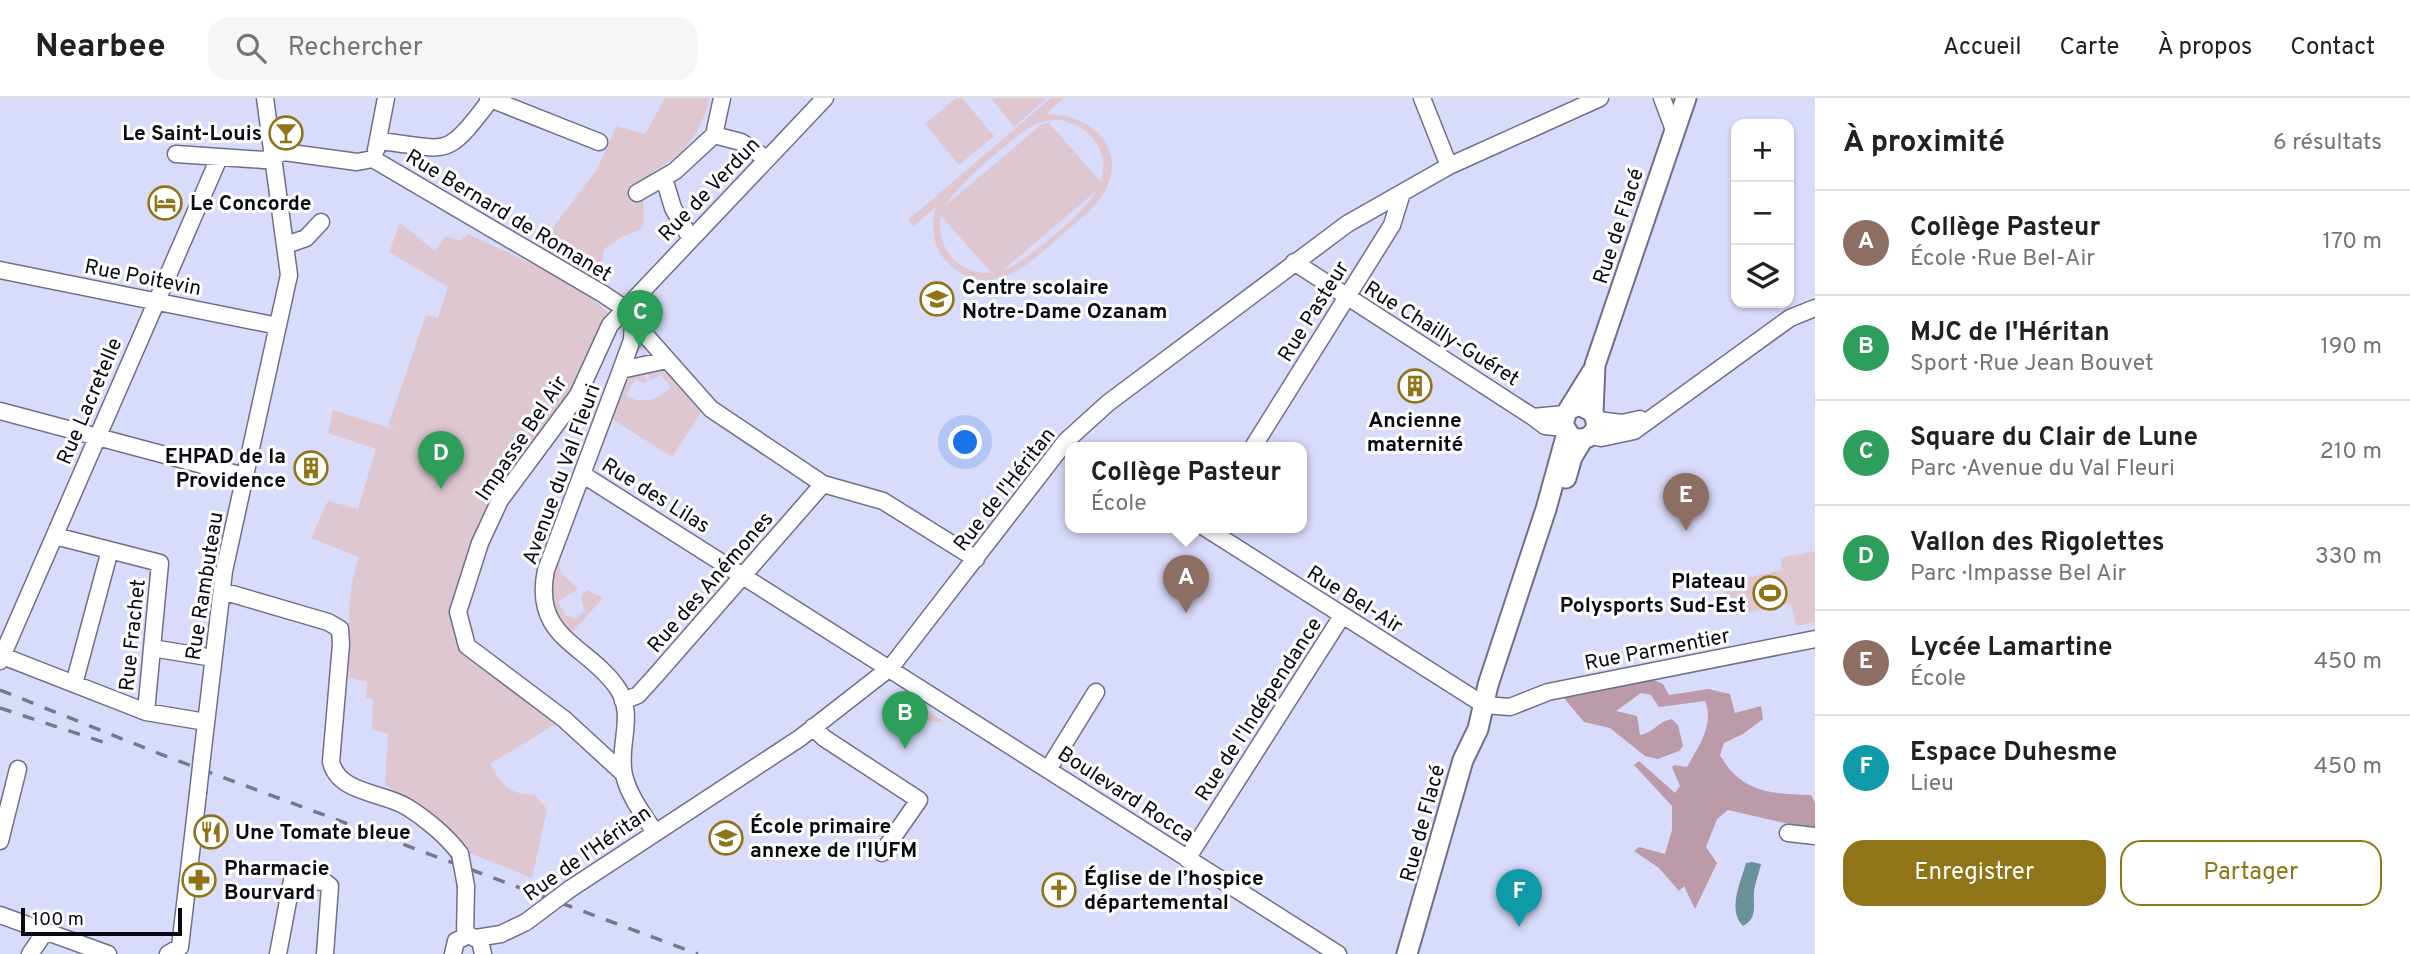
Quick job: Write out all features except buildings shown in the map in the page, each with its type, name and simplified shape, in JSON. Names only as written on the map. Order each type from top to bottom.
[{"type":"main road","name":"Rue de Flacé","points":[[1407,954],[1463,760],[1478,729],[1484,705],[1495,687],[1572,457],[1594,368],[1686,98]]},
{"type":"street","name":"Rue Rambuteau","points":[[168,954],[180,947],[222,591],[244,476],[289,275],[265,98]]},
{"type":"street","points":[[176,154],[264,160],[284,152],[357,162],[373,159],[386,98]]},
{"type":"street","points":[[637,193],[676,171],[714,135],[722,98]]},
{"type":"street","name":"Rue de Verdun","points":[[629,314],[691,239],[825,98]]},
{"type":"street","points":[[1422,98],[1450,166]]},
{"type":"street","name":"Rue de l'Héritan","points":[[1073,442],[1108,403],[1347,224],[1450,166],[1600,98]]},
{"type":"street","points":[[1662,98],[1674,130]]},
{"type":"street","points":[[377,141],[429,150],[445,148],[469,128],[489,99],[599,142]]},
{"type":"street","points":[[714,135],[741,142],[767,159]]},
{"type":"street","name":"Rue Lacretelle","points":[[1,657],[219,158]]},
{"type":"street","name":"Rue Bernard de Romanet","points":[[373,159],[535,257],[603,294],[629,314],[711,409],[822,484],[883,501],[976,559]]},
{"type":"street","points":[[664,178],[673,208],[691,239]]},
{"type":"street","name":"Rue Pasteur","points":[[1256,442],[1392,225],[1402,193]]},
{"type":"street","points":[[292,243],[306,238],[321,222]]},
{"type":"street","name":"Rue Chailly-Guéret","points":[[1294,262],[1533,417],[1579,424],[1601,438],[1634,431],[1790,318],[1815,308]]},
{"type":"street","name":"Rue Poitevin","points":[[0,270],[278,326]]},
{"type":"street","name":"Avenue du Val Fleuri","points":[[623,773],[628,723],[623,701],[616,686],[557,629],[547,611],[543,595],[546,570],[632,340],[629,314]]},
{"type":"street","name":"Impasse Bel Air","points":[[623,773],[564,719],[467,646],[458,612],[480,543],[500,500],[578,394],[608,328],[629,314]]},
{"type":"street","points":[[621,370],[667,359]]},
{"type":"street","points":[[0,411],[244,476]]},
{"type":"street","name":"Rue de l'Héritan","points":[[483,954],[506,939],[519,925],[654,831],[755,768],[891,667],[1065,451]]},
{"type":"street","name":"Rue des Lilas","points":[[582,474],[891,667]]},
{"type":"street","name":"Rue des Anémones","points":[[623,701],[638,695],[822,484]]},
{"type":"street","name":"Rue Bel-Air","points":[[1213,533],[1484,705]]},
{"type":"street","points":[[55,536],[110,550],[74,684]]},
{"type":"street","name":"Rue Frachet","points":[[110,550],[160,563],[146,712]]},
{"type":"street","points":[[222,591],[328,622],[340,629],[342,637],[331,762],[334,773],[343,782],[406,806],[460,854],[466,886],[470,937],[482,945],[483,954]]},
{"type":"street","name":"Rue de l'Indépendance","points":[[1187,859],[1342,616]]},
{"type":"street","name":"Rue Parmentier","points":[[1548,692],[1566,678],[1815,631]]},
{"type":"street","name":"Rue Parmentier","points":[[1484,705],[1510,707],[1548,692],[1815,639]]},
{"type":"street","points":[[152,648],[213,657]]},
{"type":"street","points":[[1,657],[146,712],[206,722]]},
{"type":"street","name":"Boulevard Rocca","points":[[891,667],[1338,954]]},
{"type":"street","points":[[1049,768],[1096,692]]},
{"type":"street","points":[[813,727],[824,738],[919,800],[882,853]]},
{"type":"street","points":[[0,841],[18,769]]},
{"type":"street","points":[[623,773],[632,796],[654,831]]},
{"type":"street","points":[[1788,833],[1815,836]]},
{"type":"street","points":[[278,954],[292,880],[325,883],[330,886],[325,954]]},
{"type":"street","points":[[0,915],[98,952]]},
{"type":"street","name":"Rue de l'Héritan","points":[[470,937],[519,925]]},
{"type":"street","points":[[30,954],[45,932]]},
{"type":"street","points":[[453,954],[456,941],[470,937]]},
{"type":"shaded area","points":[[665,98],[710,98],[705,115],[688,145],[650,177],[644,193],[642,229],[623,236],[604,249],[601,269],[584,292],[610,314],[608,319],[572,389],[496,494],[475,534],[458,591],[473,657],[556,724],[490,764],[507,787],[518,793],[534,794],[547,809],[532,878],[469,853],[455,836],[414,802],[385,785],[388,734],[372,729],[373,700],[366,698],[367,682],[349,678],[350,602],[359,557],[311,538],[328,501],[358,509],[376,449],[328,433],[333,410],[399,431],[388,426],[426,315],[438,318],[448,287],[389,252],[400,223],[435,251],[446,236],[460,241],[468,234],[534,265],[548,234],[596,171],[617,126],[645,134]]},
{"type":"shaded area","points":[[956,98],[962,98],[994,136],[959,165],[925,124]]},
{"type":"shaded area","points":[[991,98],[1047,98],[1014,127]]},
{"type":"shaded area","points":[[1051,98],[1064,98],[1046,114],[1076,119],[1100,135],[1107,145],[1111,158],[1111,173],[1106,189],[1098,201],[1039,255],[1010,274],[979,280],[963,275],[947,262],[938,250],[934,236],[936,207],[913,226],[908,220]],"holes":[[[1060,120],[1080,128],[1096,142],[1103,160],[1101,182],[1049,123],[1042,124],[946,205],[972,175],[1013,139],[1037,124]],[[1096,191],[1054,236],[1002,271]],[[941,216],[991,273],[969,269],[952,257],[946,249],[940,228]]]},
{"type":"shaded area","points":[[662,367],[701,413],[672,457],[612,419],[629,373],[644,372],[646,380],[649,380],[644,383],[635,379],[626,396],[632,399],[650,400],[671,387],[661,375],[650,380],[646,369]]},
{"type":"shaded area","name":"Plateau Polysports Sud-Est","points":[[1815,551],[1815,622],[1796,626],[1791,603],[1729,616],[1722,583],[1782,570],[1780,558]]},
{"type":"shaded area","points":[[558,558],[561,573],[578,589],[558,602],[566,616],[576,618],[584,611],[581,597],[587,590],[603,598],[570,635],[559,617],[553,598],[553,579]]},
{"type":"shaded area","points":[[1651,679],[1663,684],[1669,695],[1708,689],[1730,694],[1735,713],[1761,706],[1763,719],[1743,734],[1724,743],[1720,755],[1728,768],[1748,784],[1771,792],[1811,795],[1815,803],[1815,827],[1802,827],[1728,810],[1717,819],[1706,847],[1717,863],[1695,909],[1684,886],[1679,891],[1659,868],[1634,851],[1639,847],[1665,854],[1672,830],[1672,806],[1634,765],[1639,761],[1675,793],[1680,786],[1672,767],[1687,767],[1700,743],[1707,727],[1708,710],[1705,701],[1659,707],[1651,695],[1641,693],[1616,711],[1637,716],[1640,735],[1667,720],[1672,719],[1678,725],[1683,746],[1679,751],[1658,759],[1645,756],[1610,728],[1584,722],[1563,697]]},
{"type":"shaded area","points":[[902,695],[944,722],[930,722],[898,703]]},
{"type":"shaded area","points":[[1746,863],[1761,864],[1753,915],[1743,926],[1736,912],[1737,895]]},
{"type":"railway","points":[[0,690],[160,754],[698,954]]},
{"type":"railway","points":[[0,708],[106,743]]},
{"type":"place","name":"Le Saint-Louis","points":[[286,133]]},
{"type":"place","name":"Le Concorde","points":[[165,203]]},
{"type":"place","name":"Centre scolaire Notre-Dame Ozanam","points":[[937,299]]},
{"type":"place","name":"Square du Clair de Lune","points":[[640,348]]},
{"type":"place","name":"Ancienne maternité","points":[[1415,386]]},
{"type":"place","name":"EHPAD de la Providence","points":[[311,468]]},
{"type":"place","name":"Vallon des Rigolettes","points":[[441,489]]},
{"type":"place","name":"Lycée Lamartine","points":[[1686,531]]},
{"type":"place","name":"Plateau Polysports Sud-Est","points":[[1770,593]]},
{"type":"place","name":"Collège Pasteur","points":[[1186,613]]},
{"type":"place","name":"MJC de l'Héritan","points":[[905,749]]},
{"type":"place","name":"Une Tomate bleue","points":[[211,832]]},
{"type":"place","name":"École primaire annexe de l'IUFM","points":[[726,838]]},
{"type":"place","name":"Pharmacie Bourvard","points":[[199,880]]},
{"type":"place","name":"Église de l’hospice départemental","points":[[1059,890]]},
{"type":"place","name":"Espace Duhesme","points":[[1519,927]]}]
